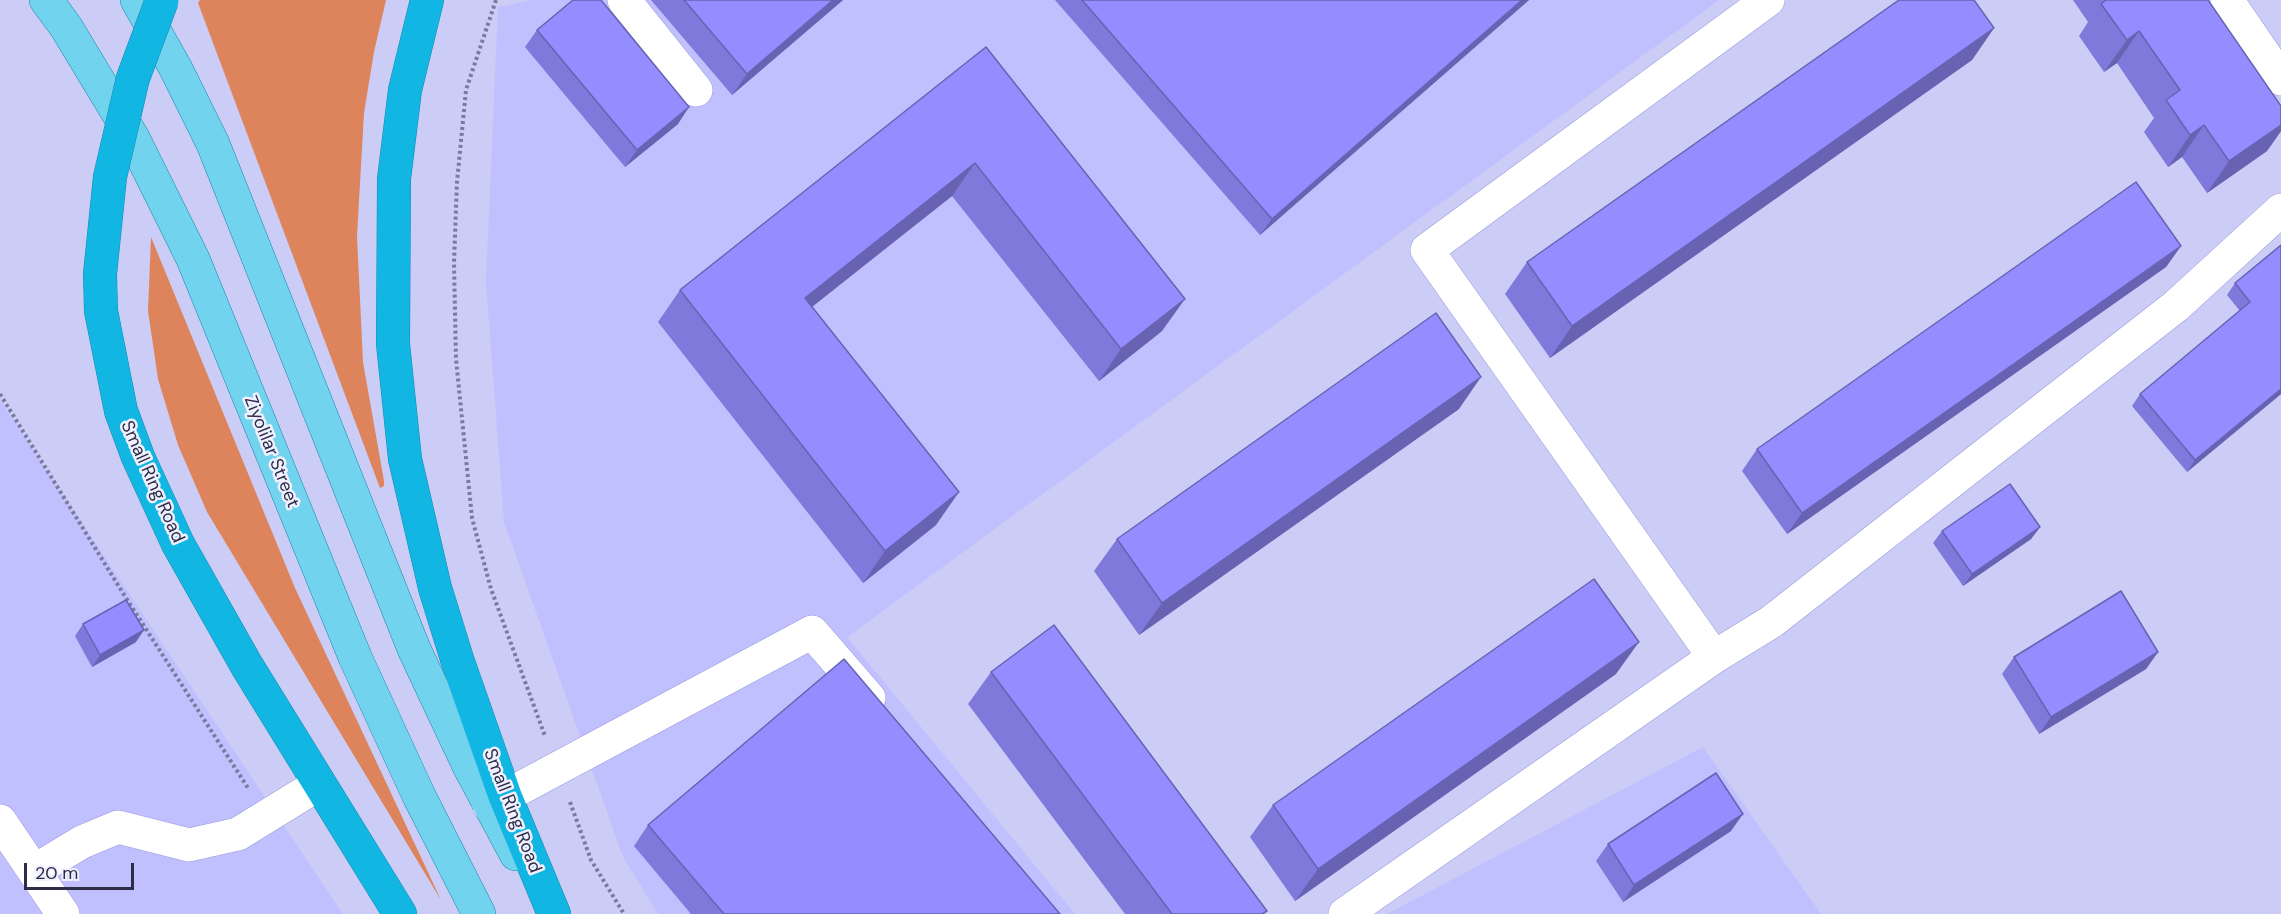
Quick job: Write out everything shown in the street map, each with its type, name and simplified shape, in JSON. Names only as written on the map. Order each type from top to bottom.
[{"type":"highway","name":"Small Ring Road","points":[[162,0],[133,78],[110,177],[100,274],[101,311],[121,411],[158,502],[200,584],[400,914]]},
{"type":"highway","name":"Small Ring Road","points":[[427,0],[405,90],[394,179],[393,344],[397,400],[412,493],[435,588],[497,801],[554,914]]},
{"type":"main road","name":"Ziyolilar Street","points":[[46,0],[66,27],[133,138],[193,259],[355,657],[419,796],[478,914]]},
{"type":"main road","points":[[137,0],[176,69],[213,144],[414,649],[497,801],[548,914]]},
{"type":"lane","points":[[624,0],[696,90]]},
{"type":"lane","points":[[1714,657],[1427,250],[1768,0]]},
{"type":"lane","points":[[2227,0],[2281,79]]},
{"type":"lane","points":[[1345,914],[1714,657],[1771,622],[2176,306],[2281,210]]},
{"type":"lane","points":[[497,801],[812,632],[890,723]]},
{"type":"lane","points":[[34,871],[82,842],[118,827],[189,845],[238,834],[320,784]]},
{"type":"lane","points":[[0,821],[63,914]]},
{"type":"path","points":[[496,0],[466,90],[457,182],[454,263],[456,359],[472,518],[491,589],[591,860],[624,914]]},
{"type":"path","points":[[0,394],[126,598],[268,816]]},
{"type":"shaded area","points":[[200,0],[386,0],[374,52],[364,113],[357,236],[363,362],[384,481],[384,486],[380,488],[198,3]]},
{"type":"shaded area","points":[[533,0],[1719,0],[847,637],[1075,914],[658,914],[623,857],[504,522],[486,282],[498,7]]},
{"type":"shaded area","points":[[151,237],[295,588],[441,900],[207,512],[178,445],[158,379],[148,311]]},
{"type":"shaded area","points":[[0,400],[343,914],[0,914]]},
{"type":"shaded area","points":[[1703,747],[1821,914],[1387,914]]},
{"type":"building","points":[[573,0],[601,0],[689,107],[637,150],[537,30]]},
{"type":"building","points":[[684,0],[833,0],[747,74]]},
{"type":"building","points":[[1082,0],[1522,0],[1272,219]]},
{"type":"building","points":[[1899,0],[1974,0],[1994,28],[1572,326],[1527,262]]},
{"type":"building","points":[[2106,0],[2208,0],[2281,106],[2281,125],[2229,161],[2204,125],[2190,135],[2166,100],[2180,90],[2139,31],[2127,40],[2101,4]]},
{"type":"building","points":[[986,47],[1185,299],[1121,349],[975,163],[805,298],[959,492],[885,551],[680,290]]},
{"type":"building","points":[[2136,182],[2181,246],[1802,513],[1757,449]]},
{"type":"building","points":[[2281,245],[2281,389],[2195,460],[2140,394],[2250,302],[2235,283]]},
{"type":"building","points":[[1436,313],[1481,377],[1162,603],[1117,539]]},
{"type":"building","points":[[2010,484],[2040,527],[1972,574],[1942,531]]},
{"type":"building","points":[[1594,579],[1639,642],[1318,869],[1273,805]]},
{"type":"building","points":[[2121,591],[2158,652],[2051,717],[2014,657]]},
{"type":"building","points":[[126,600],[144,630],[100,655],[83,624]]},
{"type":"building","points":[[1054,625],[1267,911],[1262,914],[1172,914],[991,672]]},
{"type":"building","points":[[844,659],[1060,914],[724,914],[648,825]]},
{"type":"building","points":[[1716,773],[1743,814],[1634,885],[1608,844]]}]
